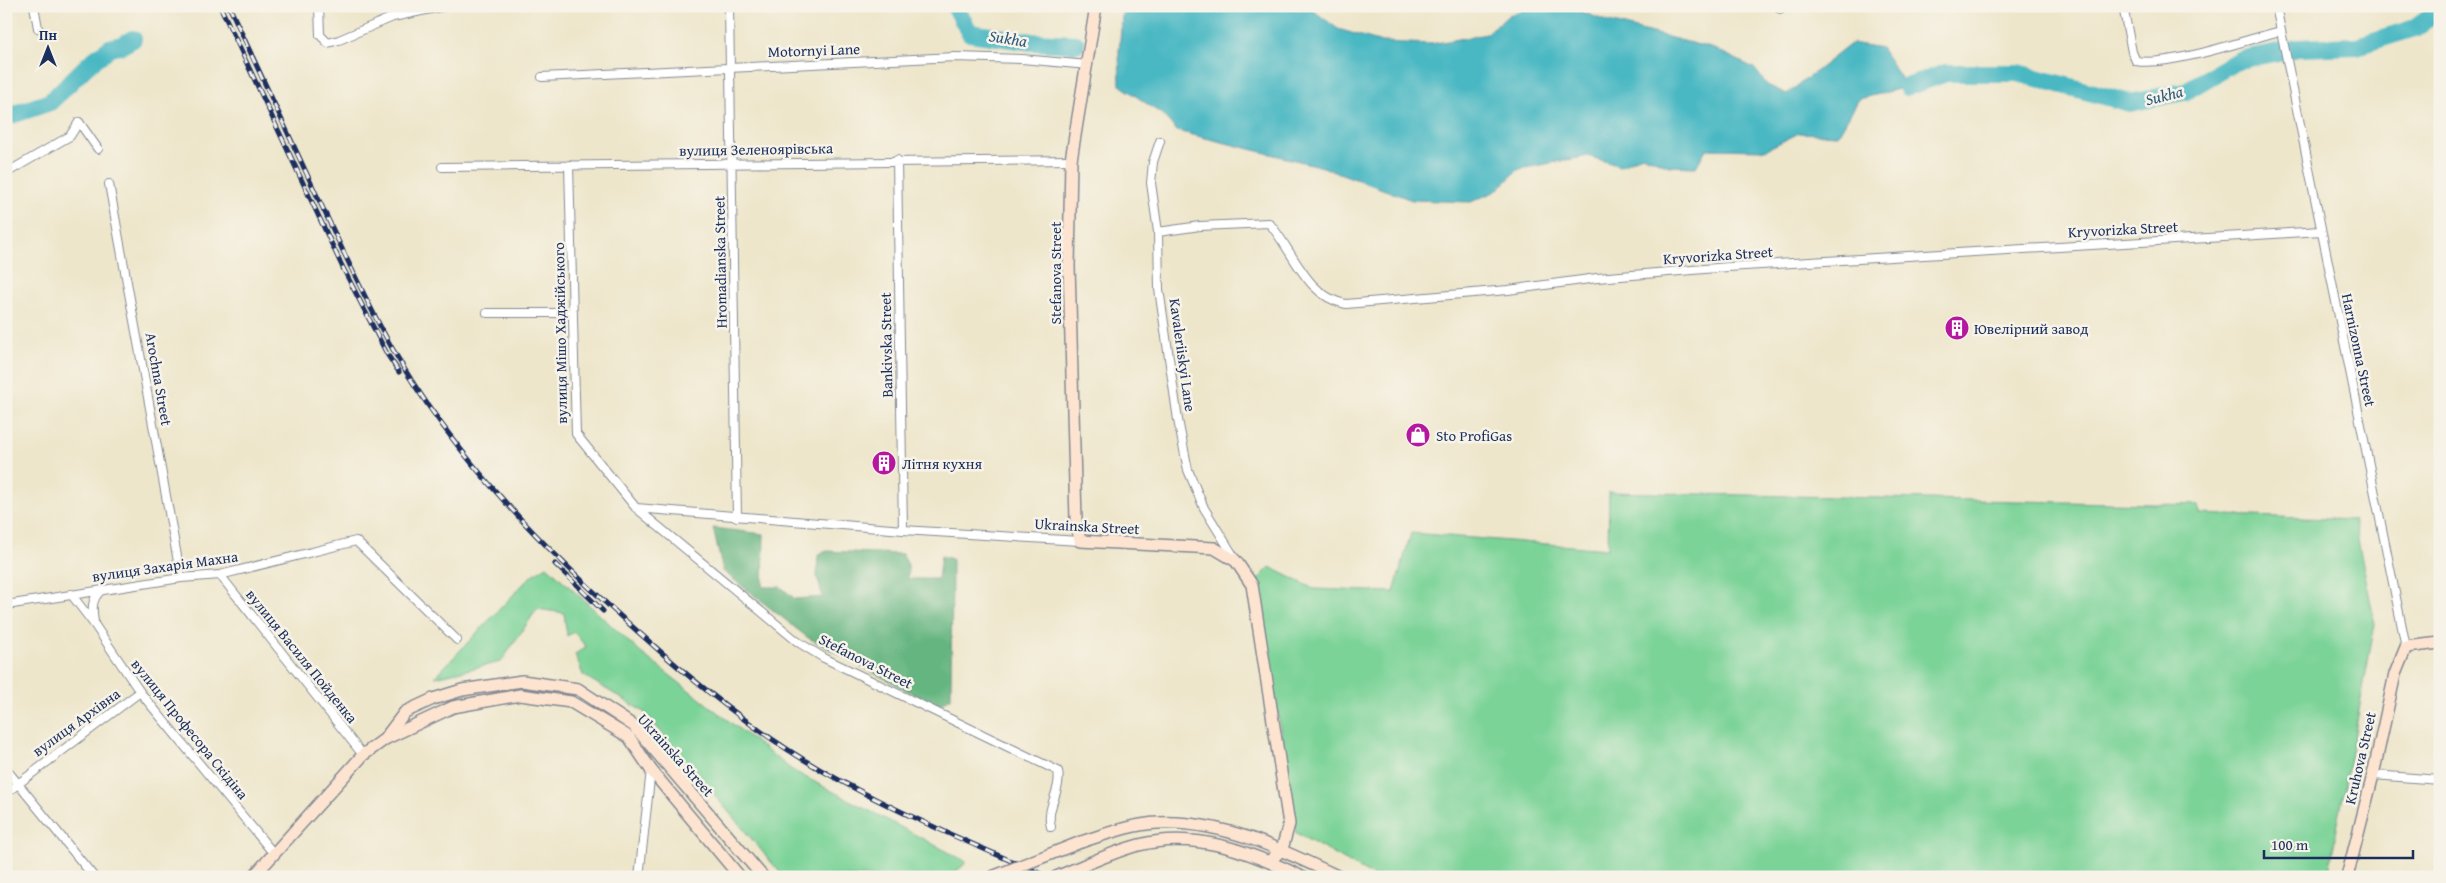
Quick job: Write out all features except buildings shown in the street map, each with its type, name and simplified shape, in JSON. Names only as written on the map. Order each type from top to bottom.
[{"type":"main road","name":"Stefanova Street","points":[[1080,541],[1076,520],[1069,266],[1071,160],[1088,65],[1096,6]]},
{"type":"main road","name":"Ukrainska Street","points":[[1080,541],[1214,548],[1236,561],[1252,585],[1288,824],[1282,849]]},
{"type":"main road","points":[[2406,647],[2440,643]]},
{"type":"main road","name":"Kruhova Street","points":[[2346,877],[2373,775],[2395,674],[2406,647]]},
{"type":"main road","name":"Ukrainska Street","points":[[385,739],[404,712],[432,699],[462,690],[522,681],[578,689],[634,726],[763,877]]},
{"type":"main road","name":"Ukrainska Street","points":[[253,877],[363,755],[385,739],[453,707],[520,695],[571,702],[628,737],[652,770],[740,877]]},
{"type":"main road","points":[[992,877],[1081,842],[1156,823],[1183,823],[1209,827],[1282,849],[1339,877]]},
{"type":"main road","points":[[1056,877],[1110,854],[1139,845],[1164,840],[1191,839],[1238,849],[1270,861],[1302,877]]},
{"type":"main road","points":[[1270,861],[1282,849]]},
{"type":"street","points":[[34,6],[38,28]]},
{"type":"street","points":[[319,6],[320,35],[328,43],[340,40],[393,17],[445,6]]},
{"type":"street","name":"Hromadianska Street","points":[[729,6],[737,517]]},
{"type":"street","points":[[2124,6],[2132,52],[2136,61],[2146,62],[2181,57],[2280,31],[2276,6]]},
{"type":"street","name":"Harnizonna Street","points":[[2280,31],[2288,59],[2320,231],[2406,647]]},
{"type":"street","name":"Motornyi Lane","points":[[542,77],[955,58],[1022,59],[1088,65]]},
{"type":"street","points":[[6,173],[70,136],[79,122],[98,148]]},
{"type":"street","name":"Kavaleriiskyi Lane","points":[[1160,141],[1153,162],[1151,183],[1158,232],[1159,289],[1188,470],[1204,508],[1236,561]]},
{"type":"street","name":"вулиця Зеленоярівська","points":[[442,167],[897,160],[1071,160]]},
{"type":"street","name":"Bankivska Street","points":[[897,160],[903,530]]},
{"type":"street","name":"вулиця Мішо Хаджійського","points":[[569,165],[576,434],[636,508]]},
{"type":"street","name":"Arochna Street","points":[[109,184],[181,578]]},
{"type":"street","name":"Kryvorizka Street","points":[[1158,232],[1200,226],[1269,223],[1309,282],[1323,296],[1334,302],[1346,304],[1508,290],[1597,278],[1728,267],[2320,231]]},
{"type":"street","points":[[487,312],[573,312]]},
{"type":"street","name":"Ukrainska Street","points":[[636,508],[903,530],[1080,541]]},
{"type":"street","name":"Stefanova Street","points":[[636,508],[798,642],[824,658],[1058,771],[1060,779],[1048,817],[1051,827]]},
{"type":"street","name":"вулиця Захарія Махна","points":[[6,605],[181,578],[220,575],[356,541],[457,640]]},
{"type":"street","name":"вулиця Василя Пойденка","points":[[220,575],[363,755]]},
{"type":"street","points":[[94,624],[94,598],[102,590]]},
{"type":"street","name":"вулиця Професора Скідіна","points":[[71,594],[94,624],[140,692],[274,854]]},
{"type":"street","name":"вулиця Архівна","points":[[6,793],[140,692]]},
{"type":"street","points":[[6,769],[94,877]]},
{"type":"street","points":[[639,877],[652,770]]},
{"type":"street","points":[[2373,775],[2440,780]]},
{"type":"green space","points":[[1609,492],[2199,505],[2200,514],[2354,520],[2375,624],[2328,877],[1375,877],[1296,833],[1257,580],[1270,567],[1314,589],[1394,592],[1411,533],[1608,549]]},
{"type":"green space","points":[[713,528],[764,534],[763,587],[781,587],[795,599],[823,597],[817,577],[818,556],[824,551],[902,554],[908,565],[908,579],[938,579],[941,556],[952,559],[951,698],[936,706],[807,637],[723,571]]},
{"type":"green space","points":[[547,566],[641,653],[792,770],[967,862],[950,877],[783,876],[644,712],[583,675],[575,654],[586,647],[574,632],[567,636],[564,613],[537,609],[501,662],[435,677],[531,576]]},
{"type":"water","points":[[1123,6],[1307,6],[1338,29],[1382,42],[1431,44],[1487,34],[1509,15],[1534,6],[1566,6],[1609,22],[1715,49],[1754,68],[1767,85],[1787,94],[1852,43],[1881,48],[1907,87],[1859,99],[1838,135],[1799,133],[1765,150],[1706,149],[1696,167],[1669,166],[1642,155],[1620,166],[1588,156],[1519,169],[1496,191],[1471,202],[1412,200],[1323,167],[1177,131],[1163,115],[1120,85],[1119,51]]},
{"type":"waterway","name":"Sukha","points":[[955,6],[970,33],[1032,42],[1076,44]]},
{"type":"waterway","name":"Sukha","points":[[1907,87],[1946,73],[2018,73],[2130,103],[2184,92],[2239,60],[2298,48],[2357,46],[2415,28],[2440,10]]},
{"type":"waterway","name":"Sukha","points":[[6,117],[50,102],[90,63],[110,48],[122,45],[133,39]]},
{"type":"railway","points":[[220,6],[342,266],[387,354],[399,372]]},
{"type":"railway","points":[[229,6],[354,274],[392,348],[417,389],[445,428],[506,503],[608,605],[713,696],[762,732],[813,765],[890,806],[1048,877]]},
{"type":"railway","points":[[555,564],[603,611]]},
{"type":"place","name":"Ювелірний завод","points":[[1957,328]]},
{"type":"place","name":"Sto ProfiGas","points":[[1418,435]]},
{"type":"place","name":"Літня кухня","points":[[884,463]]}]
